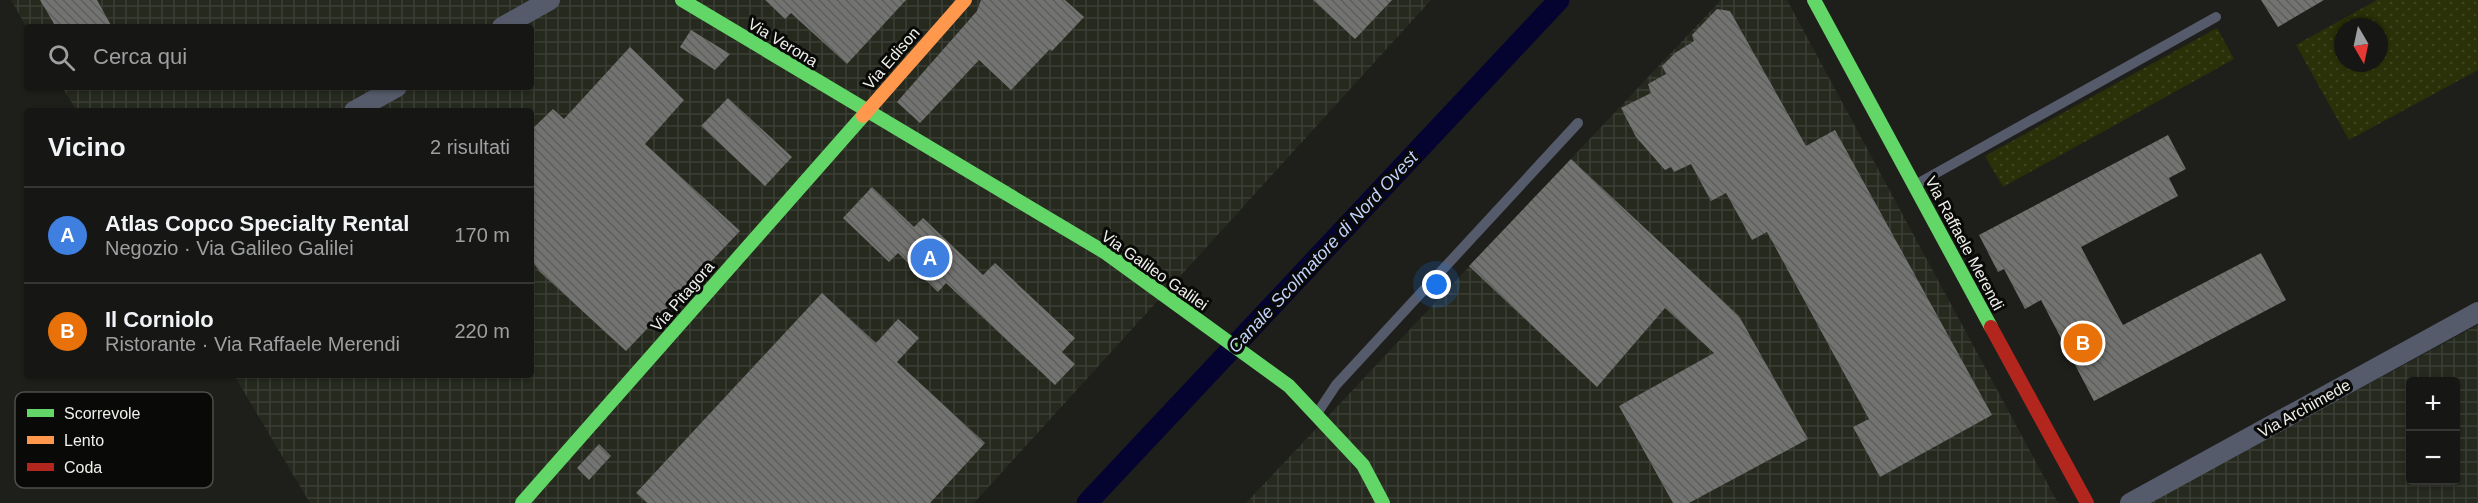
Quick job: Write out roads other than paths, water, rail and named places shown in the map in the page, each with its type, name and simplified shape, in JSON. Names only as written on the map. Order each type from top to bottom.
[{"type":"street","points":[[507,24],[550,0]]},
{"type":"street","name":"Via Verona","points":[[682,0],[866,111]]},
{"type":"street","name":"Via Edison","points":[[866,111],[965,0]]},
{"type":"street","name":"Via Raffaele Merendi","points":[[1814,0],[2087,503]]},
{"type":"street","points":[[359,108],[392,90]]},
{"type":"street","name":"Via Galileo Galilei","points":[[866,111],[1106,253],[1289,387],[1363,465],[1383,503]]},
{"type":"street","name":"Via Pitagora","points":[[522,503],[866,111]]},
{"type":"street","name":"Via Archimede","points":[[2130,503],[2478,312]]},
{"type":"lane","points":[[1915,185],[2216,17]]},
{"type":"lane","points":[[1316,415],[1336,385],[1578,123]]},
{"type":"waterway","name":"Canale Scolmatore di Nord Ovest","points":[[1087,503],[1559,0]]},
{"type":"place","name":"Atlas Copco Specialty Rental","points":[[930,258]]},
{"type":"place","name":"Il Corniolo","points":[[2083,343]]}]
